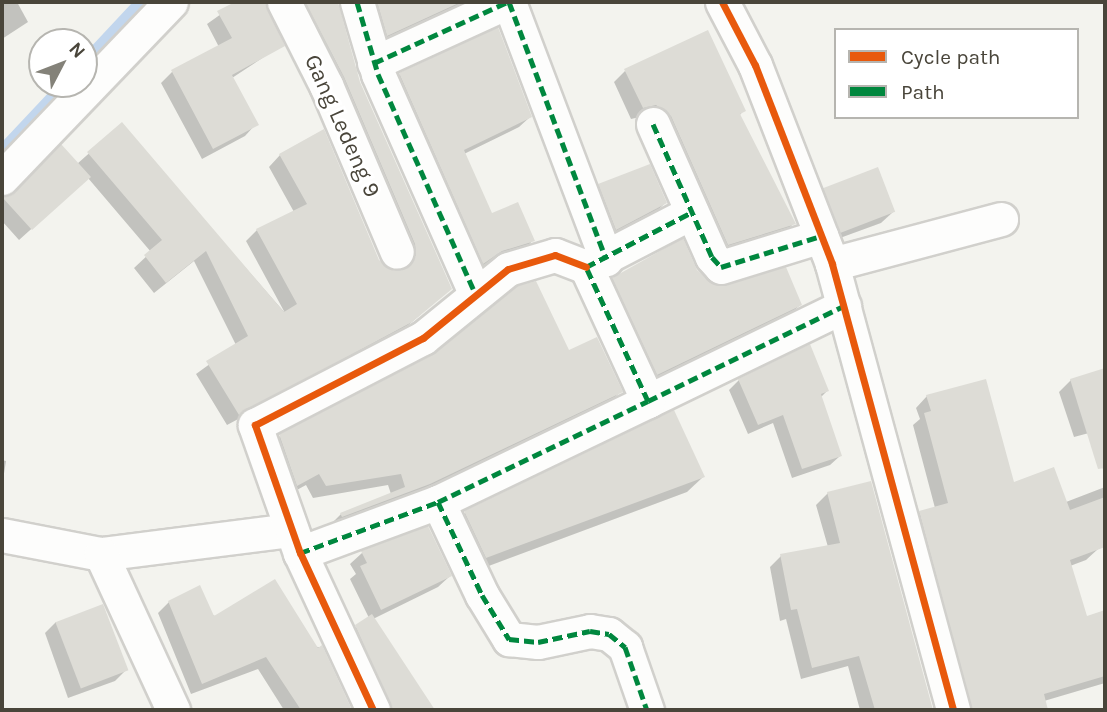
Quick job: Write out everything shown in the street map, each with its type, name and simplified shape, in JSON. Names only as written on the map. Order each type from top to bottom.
[{"type":"street","points":[[2,177],[171,2]]},
{"type":"street","name":"Gang Ledeng 9","points":[[284,2],[327,85],[397,252]]},
{"type":"street","points":[[357,2],[374,63],[475,293]]},
{"type":"street","points":[[374,63],[508,2],[596,263],[648,401]]},
{"type":"street","points":[[722,2],[755,65],[827,250],[953,710]]},
{"type":"street","points":[[653,124],[712,257],[722,267],[1001,219]]},
{"type":"street","points":[[373,710],[295,542],[255,425],[423,338],[475,293],[508,269],[544,256],[568,257],[596,263],[692,212]]},
{"type":"street","points":[[2,535],[101,554],[295,542],[438,502],[844,306]]},
{"type":"street","points":[[438,502],[482,595],[509,639],[538,642],[590,631],[609,634],[625,647],[647,710]]},
{"type":"street","points":[[101,554],[173,710]]},
{"type":"building","points":[[235,2],[265,2],[285,46],[232,75],[259,125],[213,149],[171,70],[232,38],[217,11]]},
{"type":"building","points":[[305,2],[338,2],[360,82],[452,289],[412,322],[239,415],[206,361],[248,336],[206,251],[166,283],[144,255],[162,240],[87,152],[122,122],[284,312],[297,304],[256,229],[307,204],[279,154],[324,129],[379,260],[394,271],[405,269],[416,255],[415,244],[344,77]]},
{"type":"building","points":[[377,2],[461,2],[387,36]]},
{"type":"building","points":[[498,27],[532,117],[464,150],[492,213],[518,202],[535,241],[502,251],[483,264],[399,73]]},
{"type":"building","points":[[708,30],[746,111],[740,114],[796,224],[728,245],[671,116],[656,105],[643,108],[624,69]]},
{"type":"building","points":[[61,144],[91,177],[32,230],[2,197],[16,191]]},
{"type":"building","points":[[650,164],[667,203],[616,230],[598,184]]},
{"type":"building","points":[[878,167],[895,212],[840,233],[823,188]]},
{"type":"building","points":[[683,238],[697,270],[715,285],[786,267],[802,305],[657,375],[612,278]]},
{"type":"building","points":[[536,281],[569,350],[597,337],[623,392],[430,484],[342,517],[340,513],[405,487],[401,474],[326,486],[319,474],[297,486],[279,434],[432,355],[517,286]]},
{"type":"building","points":[[810,344],[829,391],[821,394],[842,456],[802,469],[783,415],[758,425],[738,379]]},
{"type":"building","points":[[1105,368],[1105,468],[1098,469],[1070,379]]},
{"type":"building","points":[[986,379],[1014,482],[1054,467],[1070,510],[1105,497],[1105,547],[1070,560],[1087,616],[1105,610],[1105,676],[1044,694],[1048,710],[972,710],[919,511],[948,503],[924,413],[931,411],[926,395]]},
{"type":"building","points":[[674,410],[705,477],[486,558],[464,511]]},
{"type":"building","points":[[871,481],[933,710],[875,710],[859,656],[812,668],[797,609],[791,610],[780,554],[840,543],[827,492]]},
{"type":"building","points":[[428,526],[452,576],[381,610],[360,566],[367,563],[361,551]]},
{"type":"building","points":[[275,579],[318,648],[322,645],[352,710],[301,710],[266,657],[202,684],[168,601],[200,585],[214,616]]},
{"type":"building","points":[[103,604],[128,670],[81,689],[55,622]]},
{"type":"building","points":[[372,614],[435,710],[392,710],[355,625]]},
{"type":"waterway","points":[[98,48],[141,2]]},
{"type":"waterway","points":[[2,151],[52,98]]},
{"type":"marked path","points":[[357,2],[378,74],[475,293]]},
{"type":"marked path","points":[[374,63],[507,2]]},
{"type":"marked path","points":[[509,2],[606,259]]},
{"type":"marked path","points":[[653,124],[712,257],[721,267],[821,236]]},
{"type":"marked path","points":[[298,549],[300,553],[438,502],[648,401],[586,267],[692,212]]},
{"type":"marked path","points":[[648,401],[844,306]]},
{"type":"marked path","points":[[438,502],[482,595],[509,639],[538,642],[590,631],[609,634],[625,647],[647,710]]},
{"type":"cycle path","points":[[722,2],[755,65],[832,264],[953,710]]},
{"type":"cycle path","points":[[373,710],[300,553],[255,425],[423,338],[508,269],[555,255],[586,267]]}]
